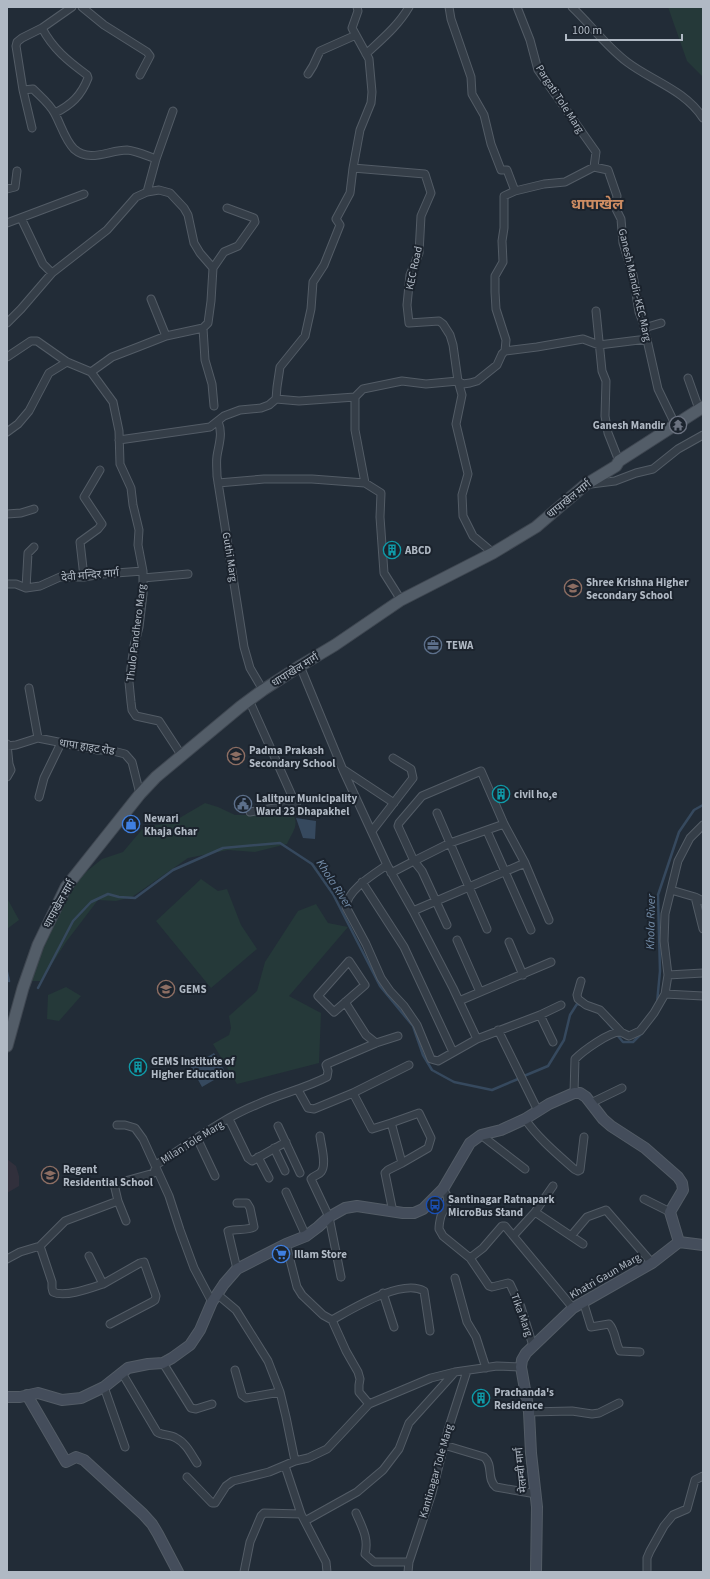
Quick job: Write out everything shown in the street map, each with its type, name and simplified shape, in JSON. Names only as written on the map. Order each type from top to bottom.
[{"type":"main road","name":"धापाखेल मार्ग","points":[[7,1046],[23,988],[38,945],[66,887],[140,794],[156,777],[263,690],[401,600],[493,553],[536,527],[585,485],[616,466],[619,461],[701,408]]},
{"type":"main road","points":[[7,1397],[20,1397],[38,1393],[62,1400],[71,1400],[85,1396],[104,1387],[128,1368],[163,1363],[182,1352],[190,1345],[200,1330],[215,1298],[224,1284],[237,1269],[286,1244],[306,1236],[329,1217],[344,1208],[357,1206],[393,1212],[414,1213],[423,1209],[443,1189],[470,1143],[481,1135],[501,1130],[524,1119],[549,1104],[574,1093],[580,1093],[591,1103],[603,1119],[611,1126],[645,1148],[682,1183],[683,1190],[670,1212],[678,1242],[703,1245]]},
{"type":"main road","name":"Khatri Gaun Marg","points":[[521,1367],[526,1353],[573,1308],[652,1263],[678,1242]]},
{"type":"main road","name":"मेलम्ची मार्ग","points":[[521,1367],[529,1412],[531,1453],[536,1494],[538,1536],[536,1572]]},
{"type":"main road","points":[[27,1395],[66,1462],[76,1457],[84,1460],[143,1514],[158,1534],[178,1572]]},
{"type":"street","points":[[32,128],[23,90],[16,46],[17,42],[42,28],[72,7]]},
{"type":"street","points":[[82,7],[104,25],[147,52],[150,56],[149,60],[140,75]]},
{"type":"street","points":[[366,54],[394,28],[402,19],[409,7]]},
{"type":"street","points":[[449,7],[451,19],[471,77],[472,94],[484,115],[491,144],[501,170],[507,170],[515,191]]},
{"type":"street","name":"Pargati Tole Marg","points":[[518,7],[530,40],[538,70],[596,152],[594,167]]},
{"type":"street","points":[[572,7],[610,48],[642,72],[669,89],[679,92],[697,108],[703,118]]},
{"type":"street","points":[[119,440],[210,427],[224,416],[240,410],[261,408],[269,405],[276,399],[280,367],[305,336],[311,309],[313,282],[324,264],[340,225],[336,219],[350,193],[360,130],[371,103],[372,92],[369,59],[352,28],[358,9]]},
{"type":"street","points":[[42,28],[49,42],[58,52],[87,74],[88,78],[80,95],[73,102],[55,113]]},
{"type":"street","points":[[308,74],[320,51],[356,35]]},
{"type":"street","points":[[23,90],[33,89],[44,100],[55,113],[73,148],[83,155],[94,156],[128,150],[156,159]]},
{"type":"street","points":[[147,192],[156,159],[173,111]]},
{"type":"street","points":[[365,483],[355,430],[355,397],[362,389],[402,381],[426,384],[458,381],[463,384],[477,381],[497,365],[505,351],[506,340],[496,309],[495,276],[503,262],[502,241],[504,228],[504,196],[515,191],[544,184],[565,182],[594,167]]},
{"type":"street","name":"Ganesh Mandir-KEC Marg","points":[[594,167],[608,170],[615,187],[617,196],[615,207],[620,219],[623,243],[633,275],[639,312],[647,339],[658,389],[675,424]]},
{"type":"street","name":"KEC Road","points":[[353,168],[425,174],[431,193],[421,216],[419,253],[410,275],[407,305],[410,322],[438,321],[443,324],[450,336],[462,395],[456,424],[468,474],[462,495],[463,516],[473,536],[493,553]]},
{"type":"street","points":[[7,189],[14,187],[17,171]]},
{"type":"street","points":[[7,323],[22,309],[52,273],[107,230],[136,197],[147,192],[160,190],[170,193],[184,208],[188,215],[194,243],[200,253],[213,268]]},
{"type":"street","points":[[7,223],[84,194]]},
{"type":"street","points":[[7,357],[34,340],[67,362],[91,372],[112,357],[166,336],[203,328],[208,323],[213,268],[224,252],[238,246],[254,222],[254,218],[227,208]]},
{"type":"street","points":[[21,218],[43,264],[52,273]]},
{"type":"street","points":[[151,299],[166,336]]},
{"type":"street","points":[[596,311],[600,336],[599,344],[603,376],[606,381],[605,416],[608,433],[619,461]]},
{"type":"street","points":[[644,328],[661,323]]},
{"type":"street","points":[[203,328],[206,360],[212,384],[214,406]]},
{"type":"street","points":[[505,351],[583,339],[599,344],[647,339]]},
{"type":"street","points":[[7,432],[18,424],[29,411],[49,372],[67,362]]},
{"type":"street","name":"Thulo Pandhero Marg","points":[[91,372],[113,402],[119,431],[120,464],[131,488],[133,505],[139,530],[138,546],[143,578],[139,627],[134,646],[130,682],[132,710],[136,716],[159,721],[182,756]]},
{"type":"street","points":[[688,378],[701,408]]},
{"type":"street","points":[[276,399],[299,401],[355,397]]},
{"type":"street","name":"Guthi Marg","points":[[218,421],[221,429],[217,457],[218,483],[244,646],[250,668],[263,690]]},
{"type":"street","points":[[585,485],[615,481],[653,469],[678,450],[703,436]]},
{"type":"street","points":[[84,577],[80,542],[98,529],[102,524],[84,497],[100,470]]},
{"type":"street","points":[[218,483],[264,479],[312,479],[365,483],[381,494],[380,517],[384,573],[401,600]]},
{"type":"street","points":[[7,514],[21,513],[34,508]]},
{"type":"street","points":[[7,584],[16,584],[26,588],[28,552],[34,547]]},
{"type":"street","name":"देवी मन्दिर मार्ग","points":[[26,588],[40,586],[60,577],[84,577],[143,571]]},
{"type":"street","points":[[143,578],[188,574]]},
{"type":"street","points":[[300,666],[343,770],[387,865],[413,911],[477,1039]]},
{"type":"street","points":[[29,688],[38,738]]},
{"type":"street","points":[[249,700],[297,807],[274,808],[250,812]]},
{"type":"street","name":"धापा हाइट रोड","points":[[7,745],[16,745],[38,738],[126,754],[132,762],[140,794]]},
{"type":"street","points":[[39,797],[44,778],[61,743]]},
{"type":"street","points":[[7,745],[11,770],[7,777]]},
{"type":"street","points":[[372,831],[413,778],[410,769],[393,758]]},
{"type":"street","points":[[343,770],[394,803]]},
{"type":"street","points":[[447,925],[422,871],[414,861],[398,829],[399,823],[422,796],[481,771],[504,824],[525,863],[549,920]]},
{"type":"street","points":[[437,813],[487,929]]},
{"type":"street","points":[[391,873],[450,843],[504,824]]},
{"type":"street","points":[[581,981],[577,995],[578,999],[586,1005],[600,1010],[620,1032],[629,1036],[640,1031],[654,1013],[665,994],[668,976],[664,941],[665,914],[678,861],[690,838],[703,825]]},
{"type":"street","points":[[487,831],[531,930]]},
{"type":"street","points":[[413,911],[470,888],[525,863]]},
{"type":"street","points":[[387,865],[362,882],[346,901],[346,907],[366,944],[381,978],[390,991],[404,1006],[417,1025],[432,1059],[438,1061],[477,1039],[540,1015],[561,1005]]},
{"type":"street","points":[[362,882],[404,947],[453,1052]]},
{"type":"street","points":[[671,890],[695,896],[703,901]]},
{"type":"street","points":[[695,896],[703,929]]},
{"type":"street","points":[[457,940],[480,992]]},
{"type":"street","points":[[509,942],[524,975]]},
{"type":"street","points":[[349,961],[365,986],[344,1002],[334,1012],[318,996],[349,961]]},
{"type":"street","points":[[459,1001],[524,975],[551,962]]},
{"type":"street","points":[[668,976],[703,973]]},
{"type":"street","points":[[665,994],[703,996]]},
{"type":"street","points":[[344,1002],[366,1035],[376,1043],[398,1036]]},
{"type":"street","points":[[540,1015],[553,1042]]},
{"type":"street","points":[[498,1030],[538,1111]]},
{"type":"street","points":[[574,1093],[575,1059],[583,1051],[614,1033],[620,1032]]},
{"type":"street","name":"Milan Tole Marg","points":[[215,1298],[194,1268],[169,1196],[156,1165],[197,1138],[256,1105],[321,1080],[328,1075],[327,1064],[376,1043]]},
{"type":"street","points":[[298,1090],[308,1108],[311,1109],[353,1093],[409,1065]]},
{"type":"street","points":[[591,1103],[622,1088]]},
{"type":"street","points":[[353,1093],[372,1129],[419,1113],[431,1138],[428,1148],[385,1173],[393,1212]]},
{"type":"street","points":[[229,1119],[248,1158],[252,1160],[286,1142]]},
{"type":"street","points":[[524,1119],[548,1146],[574,1170],[578,1171],[580,1170],[584,1137]]},
{"type":"street","points":[[391,1123],[402,1163]]},
{"type":"street","points":[[117,1125],[125,1125],[135,1128],[143,1138],[156,1165],[154,1173],[114,1184],[118,1201],[126,1221]]},
{"type":"street","points":[[278,1126],[300,1173]]},
{"type":"street","points":[[481,1135],[525,1168]]},
{"type":"street","points":[[320,1136],[324,1166],[321,1173],[311,1179],[329,1217],[341,1277]]},
{"type":"street","points":[[197,1138],[215,1176]]},
{"type":"street","points":[[274,1148],[285,1171]]},
{"type":"street","points":[[258,1156],[269,1178]]},
{"type":"street","points":[[514,1235],[535,1212],[553,1186]]},
{"type":"street","name":"Tika Marg","points":[[443,1189],[447,1194],[448,1203],[441,1216],[438,1229],[443,1236],[470,1258],[489,1286],[492,1287],[508,1282],[510,1284],[521,1307],[533,1346]]},
{"type":"street","points":[[286,1192],[306,1236]]},
{"type":"street","points":[[644,1199],[670,1212]]},
{"type":"street","points":[[7,1259],[20,1252],[40,1246],[65,1221],[118,1201]]},
{"type":"street","points":[[237,1203],[247,1203],[250,1208],[254,1227],[251,1229],[234,1229],[228,1231],[237,1269]]},
{"type":"street","points":[[571,1236],[587,1217],[606,1210],[652,1263]]},
{"type":"street","points":[[535,1212],[584,1244]]},
{"type":"street","points":[[470,1258],[483,1248],[502,1226],[505,1226],[573,1308]]},
{"type":"street","points":[[286,1244],[297,1287],[323,1315],[332,1320],[346,1351],[358,1372],[360,1379],[359,1392],[369,1404]]},
{"type":"street","points":[[40,1246],[52,1282],[53,1292],[57,1294],[81,1291],[103,1284],[144,1262],[156,1296],[155,1300],[110,1324]]},
{"type":"street","points":[[89,1256],[103,1284]]},
{"type":"street","points":[[455,1278],[468,1322],[476,1337],[486,1368]]},
{"type":"street","points":[[332,1320],[383,1293],[413,1287],[420,1288],[424,1291],[430,1331]]},
{"type":"street","points":[[383,1293],[394,1327]]},
{"type":"street","points":[[215,1298],[236,1310],[268,1361],[280,1392],[295,1461]]},
{"type":"street","points":[[583,1301],[591,1327],[610,1324],[613,1328],[620,1351],[640,1352]]},
{"type":"street","points":[[163,1363],[191,1408],[196,1410],[212,1404]]},
{"type":"street","points":[[187,1477],[212,1503],[215,1503],[226,1486],[232,1481],[269,1472],[327,1450],[369,1404],[431,1378],[455,1372],[497,1366],[521,1367]]},
{"type":"street","points":[[235,1370],[242,1395],[246,1398],[280,1392]]},
{"type":"street","name":"Kantinagar Tole Marg","points":[[408,1572],[409,1562],[432,1493],[444,1445],[467,1371]]},
{"type":"street","points":[[244,1572],[250,1542],[261,1516],[264,1513],[303,1517],[357,1492],[383,1470],[399,1449],[409,1423],[455,1372]]},
{"type":"street","points":[[122,1373],[157,1432],[175,1437],[186,1446],[197,1463]]},
{"type":"street","points":[[104,1387],[125,1447]]},
{"type":"street","points":[[529,1412],[572,1411],[592,1414],[599,1413],[619,1403]]},
{"type":"street","points":[[444,1445],[487,1459],[489,1462],[491,1480],[496,1487],[536,1494]]},
{"type":"street","points":[[285,1466],[303,1517],[326,1562],[327,1572]]},
{"type":"street","points":[[647,1572],[647,1558],[653,1544],[673,1515],[687,1509],[695,1480],[703,1476]]},
{"type":"street","points":[[356,1513],[366,1539],[366,1554],[370,1560],[374,1562],[409,1562]]},
{"type":"shaded area","points":[[7,1159],[16,1166],[19,1176],[19,1186],[7,1193]]},
{"type":"green space","points":[[668,7],[703,7],[703,77],[687,61]]},
{"type":"green space","points":[[205,803],[235,815],[253,815],[282,808],[292,812],[296,824],[295,828],[287,844],[255,852],[228,850],[188,858],[132,897],[116,901],[98,900],[66,942],[41,981],[29,981],[35,963],[64,904],[81,876],[102,859],[123,852],[144,827],[171,823]]},
{"type":"green space","points":[[201,879],[218,891],[227,889],[241,925],[257,949],[211,988],[156,921]]},
{"type":"green space","points":[[7,898],[19,920],[7,929]]},
{"type":"green space","points":[[316,904],[328,923],[348,927],[289,996],[321,1013],[319,1063],[237,1084],[213,1044],[229,1035],[231,1028],[229,1016],[257,991],[265,962],[298,911]]},
{"type":"green space","points":[[66,987],[81,996],[59,1021],[47,1019],[48,995]]},
{"type":"water","points":[[296,818],[316,821],[315,839],[303,838]]},
{"type":"water","points":[[214,1053],[226,1073],[202,1087],[191,1067]]},
{"type":"waterway","name":"Khola River","points":[[657,1003],[660,971],[658,895],[679,832],[694,810],[703,805]]},
{"type":"waterway","name":"Khola River","points":[[38,988],[73,921],[91,902],[108,894],[119,897],[135,898],[173,870],[223,848],[280,843],[312,864],[333,894],[380,986],[413,1026],[423,1055],[432,1070],[454,1082],[492,1090],[518,1079]]},
{"type":"waterway","name":"Khola River","points":[[7,972],[9,981]]},
{"type":"waterway","name":"Khola River","points":[[524,1076],[548,1066],[564,1040],[570,1015],[577,1004],[582,1005]]},
{"type":"waterway","name":"Khola River","points":[[608,1023],[613,1029]]},
{"type":"waterway","name":"Khola River","points":[[618,1036],[623,1042],[633,1042],[642,1033]]},
{"type":"place","name":"Ganesh Mandir","points":[[678,425]]},
{"type":"place","name":"ABCD","points":[[392,550]]},
{"type":"place","name":"Shree Krishna Higher Secondary School","points":[[573,588]]},
{"type":"place","name":"TEWA","points":[[433,645]]},
{"type":"place","name":"Padma Prakash Secondary School","points":[[236,756]]},
{"type":"place","name":"civil ho,e","points":[[501,794]]},
{"type":"place","name":"Lalitpur Municipality Ward 23 Dhapakhel","points":[[243,804]]},
{"type":"place","name":"Newari Khaja Ghar","points":[[131,824]]},
{"type":"place","name":"GEMS","points":[[166,989]]},
{"type":"place","name":"GEMS Institute of Higher Education","points":[[138,1067]]},
{"type":"place","name":"Regent Residential School","points":[[50,1175]]},
{"type":"place","name":"Santinagar Ratnapark MicroBus Stand","points":[[435,1205]]},
{"type":"place","name":"Illam Store","points":[[281,1254]]},
{"type":"place","name":"Prachanda's Residence","points":[[481,1398]]},
{"type":"district","name":"धापाखेल","points":[[597,204]]}]
